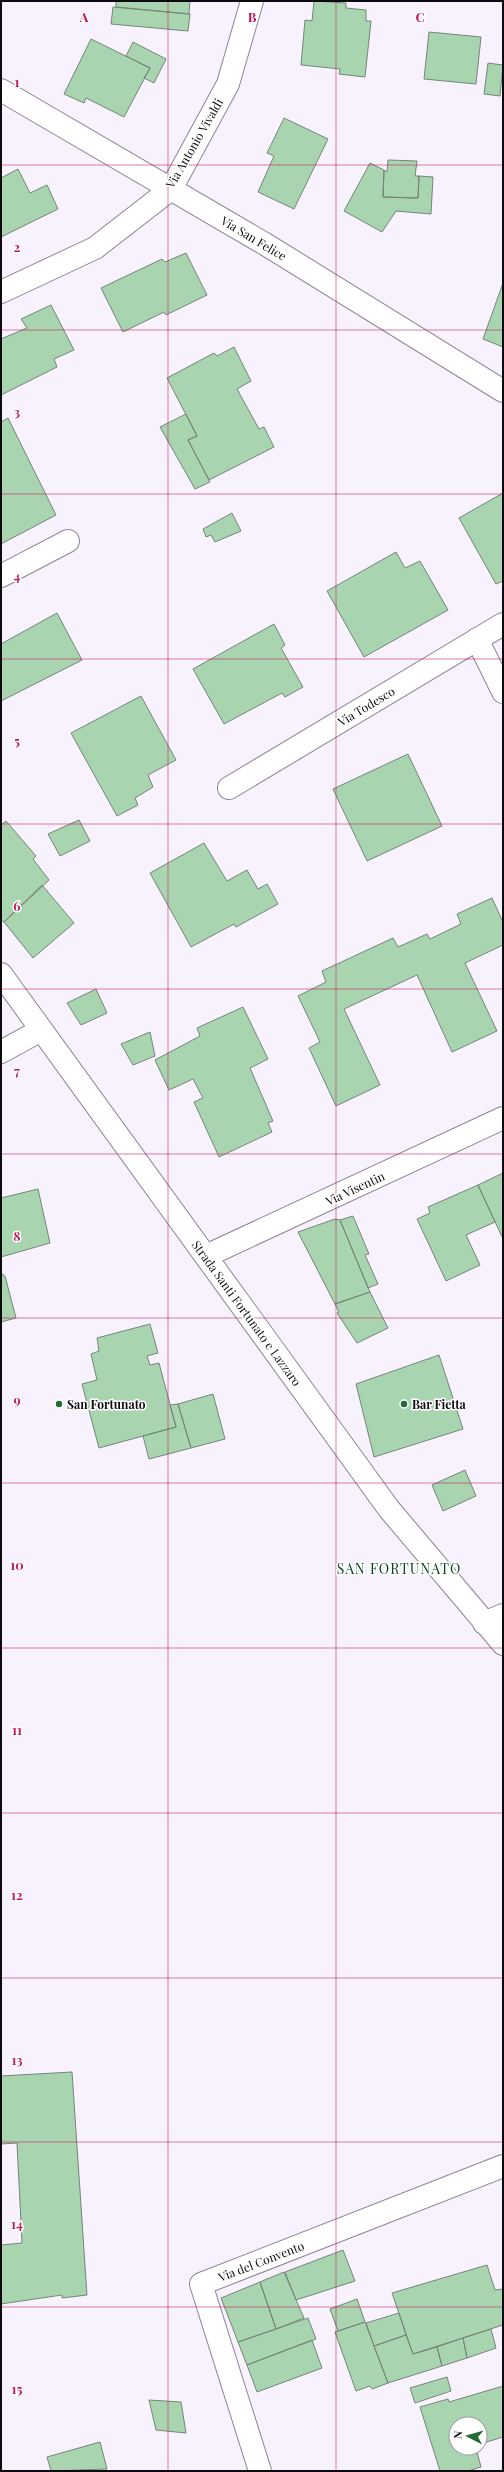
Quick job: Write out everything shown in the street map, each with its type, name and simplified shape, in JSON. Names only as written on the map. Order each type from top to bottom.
[{"type":"street","name":"Via Antonio Vivaldi","points":[[1,292],[95,248],[171,189],[228,84],[252,1]]},
{"type":"street","name":"Via San Felice","points":[[1,90],[264,244],[503,391]]},
{"type":"street","points":[[1,576],[68,542]]},
{"type":"street","name":"Via Todesco","points":[[229,788],[503,624]]},
{"type":"street","points":[[477,639],[503,692]]},
{"type":"street","name":"Strada Santi Fortunato e Lazzaro","points":[[1,974],[390,1509],[494,1619],[503,1644]]},
{"type":"street","points":[[1,1052],[41,1030]]},
{"type":"street","name":"Via Visentin","points":[[206,1256],[503,1118]]},
{"type":"street","name":"Via del Convento","points":[[260,2471],[201,2284],[503,2166]]},
{"type":"building","points":[[116,1],[190,1],[189,14],[116,7]]},
{"type":"building","points":[[314,1],[346,3],[346,8],[366,10],[366,21],[371,21],[365,77],[339,74],[340,69],[301,65],[305,20],[312,21]]},
{"type":"building","points":[[113,7],[190,14],[188,31],[111,24]]},
{"type":"building","points":[[429,32],[481,37],[476,84],[424,79]]},
{"type":"building","points":[[91,39],[150,68],[124,117],[86,98],[84,103],[64,94]]},
{"type":"building","points":[[133,42],[166,59],[154,83],[144,78],[150,68],[126,56]]},
{"type":"building","points":[[488,63],[503,65],[500,96],[484,94]]},
{"type":"building","points":[[284,118],[328,139],[294,209],[258,192],[274,156],[267,153]]},
{"type":"building","points":[[388,160],[417,161],[415,176],[419,176],[418,198],[383,197],[384,170],[387,172]]},
{"type":"building","points":[[370,163],[384,170],[383,197],[418,198],[419,176],[433,177],[431,214],[396,211],[382,232],[344,211]]},
{"type":"building","points":[[18,169],[30,193],[47,185],[58,209],[1,237],[1,178]]},
{"type":"building","points":[[186,253],[207,295],[166,315],[164,312],[123,332],[101,288],[162,259],[165,262]]},
{"type":"building","points":[[503,283],[503,347],[483,339]]},
{"type":"building","points":[[51,305],[74,350],[54,359],[57,367],[1,395],[1,339],[27,328],[21,319]]},
{"type":"building","points":[[234,347],[251,381],[237,389],[259,429],[264,427],[274,447],[209,480],[188,440],[197,436],[167,378],[214,353],[217,356]]},
{"type":"building","points":[[186,414],[197,436],[188,440],[210,482],[195,489],[160,427]]},
{"type":"building","points":[[8,418],[56,515],[1,544],[1,422]]},
{"type":"building","points":[[503,493],[503,581],[496,584],[459,518]]},
{"type":"building","points":[[232,513],[241,531],[215,542],[211,535],[206,537],[203,529]]},
{"type":"building","points":[[396,552],[405,568],[420,561],[448,610],[364,657],[327,591]]},
{"type":"building","points":[[57,613],[82,660],[1,701],[1,644]]},
{"type":"building","points":[[274,624],[285,645],[281,648],[303,687],[285,697],[282,693],[224,724],[193,669]]},
{"type":"building","points":[[141,696],[176,760],[148,775],[153,787],[135,798],[138,805],[117,816],[71,733]]},
{"type":"building","points":[[408,754],[442,826],[367,861],[333,789]]},
{"type":"building","points":[[79,820],[90,841],[60,856],[48,834]]},
{"type":"building","points":[[6,821],[36,856],[33,859],[49,880],[4,922],[1,920],[1,825]]},
{"type":"building","points":[[204,843],[227,881],[247,870],[258,889],[267,884],[278,904],[236,927],[234,924],[191,947],[150,873]]},
{"type":"building","points":[[42,885],[74,923],[33,958],[4,922]]},
{"type":"building","points":[[492,898],[503,922],[503,945],[465,963],[497,1031],[452,1052],[417,975],[344,1009],[380,1085],[336,1106],[309,1048],[320,1042],[298,996],[326,982],[322,971],[393,938],[398,947],[427,934],[430,939],[461,924],[457,914]]},
{"type":"building","points":[[96,989],[107,1013],[81,1025],[67,1003]]},
{"type":"building","points":[[243,1007],[268,1059],[250,1068],[273,1121],[268,1123],[272,1132],[219,1157],[194,1102],[203,1098],[193,1079],[169,1090],[155,1060],[200,1036],[197,1028]]},
{"type":"building","points":[[150,1032],[155,1056],[133,1065],[121,1044]]},
{"type":"building","points":[[503,1173],[503,1239],[478,1185]]},
{"type":"building","points":[[478,1185],[495,1222],[466,1235],[480,1265],[446,1281],[417,1219],[430,1213],[428,1207]]},
{"type":"building","points":[[38,1189],[50,1243],[1,1257],[1,1198]]},
{"type":"building","points":[[353,1216],[369,1254],[365,1255],[378,1284],[368,1288],[340,1220]]},
{"type":"building","points":[[335,1219],[340,1220],[370,1292],[335,1304],[298,1232]]},
{"type":"building","points":[[1,1273],[5,1276],[16,1318],[1,1322]]},
{"type":"building","points":[[370,1292],[388,1328],[357,1343],[337,1313],[339,1312],[335,1304]]},
{"type":"building","points":[[150,1324],[158,1353],[147,1356],[150,1365],[159,1363],[176,1427],[99,1448],[82,1384],[97,1380],[91,1354],[99,1351],[97,1338]]},
{"type":"building","points":[[439,1355],[463,1429],[374,1457],[356,1384]]},
{"type":"building","points":[[213,1394],[225,1439],[191,1448],[178,1404]]},
{"type":"building","points":[[178,1404],[191,1448],[149,1459],[143,1436],[176,1427],[170,1405]]},
{"type":"building","points":[[465,1470],[476,1496],[443,1511],[432,1485]]},
{"type":"building","points":[[72,2072],[87,2295],[62,2298],[62,2295],[1,2304],[1,2245],[22,2243],[17,2143],[1,2144],[1,2076]]},
{"type":"building","points":[[343,2250],[355,2281],[296,2300],[285,2272]]},
{"type":"building","points":[[487,2265],[495,2290],[503,2289],[503,2325],[413,2354],[392,2293]]},
{"type":"building","points":[[284,2272],[304,2318],[276,2329],[260,2282]]},
{"type":"building","points":[[260,2282],[276,2329],[238,2342],[221,2298]]},
{"type":"building","points":[[357,2299],[365,2322],[338,2331],[330,2309]]},
{"type":"building","points":[[399,2313],[406,2335],[374,2346],[366,2323]]},
{"type":"building","points":[[308,2318],[316,2339],[247,2365],[238,2342]]},
{"type":"building","points":[[365,2322],[388,2383],[372,2389],[370,2386],[356,2391],[335,2332]]},
{"type":"building","points":[[491,2329],[496,2348],[467,2358],[463,2338]]},
{"type":"building","points":[[406,2335],[413,2354],[437,2347],[442,2366],[388,2383],[374,2346]]},
{"type":"building","points":[[463,2338],[467,2358],[442,2366],[437,2347]]},
{"type":"building","points":[[312,2340],[322,2368],[257,2392],[247,2365]]},
{"type":"building","points":[[447,2377],[451,2391],[415,2403],[410,2388]]},
{"type":"building","points":[[503,2386],[503,2437],[488,2442],[488,2416],[448,2416],[448,2456],[478,2456],[481,2467],[468,2471],[440,2471],[420,2407],[448,2399],[449,2402]]},
{"type":"building","points":[[149,2400],[181,2402],[186,2433],[156,2430]]},
{"type":"building","points":[[100,2442],[107,2469],[51,2471],[47,2457]]},
{"type":"place","name":"San Fortunato","points":[[59,1404]]},
{"type":"place","name":"Bar Fietta","points":[[404,1404]]},
{"type":"district","name":"SAN FORTUNATO","points":[[399,1568]]}]
